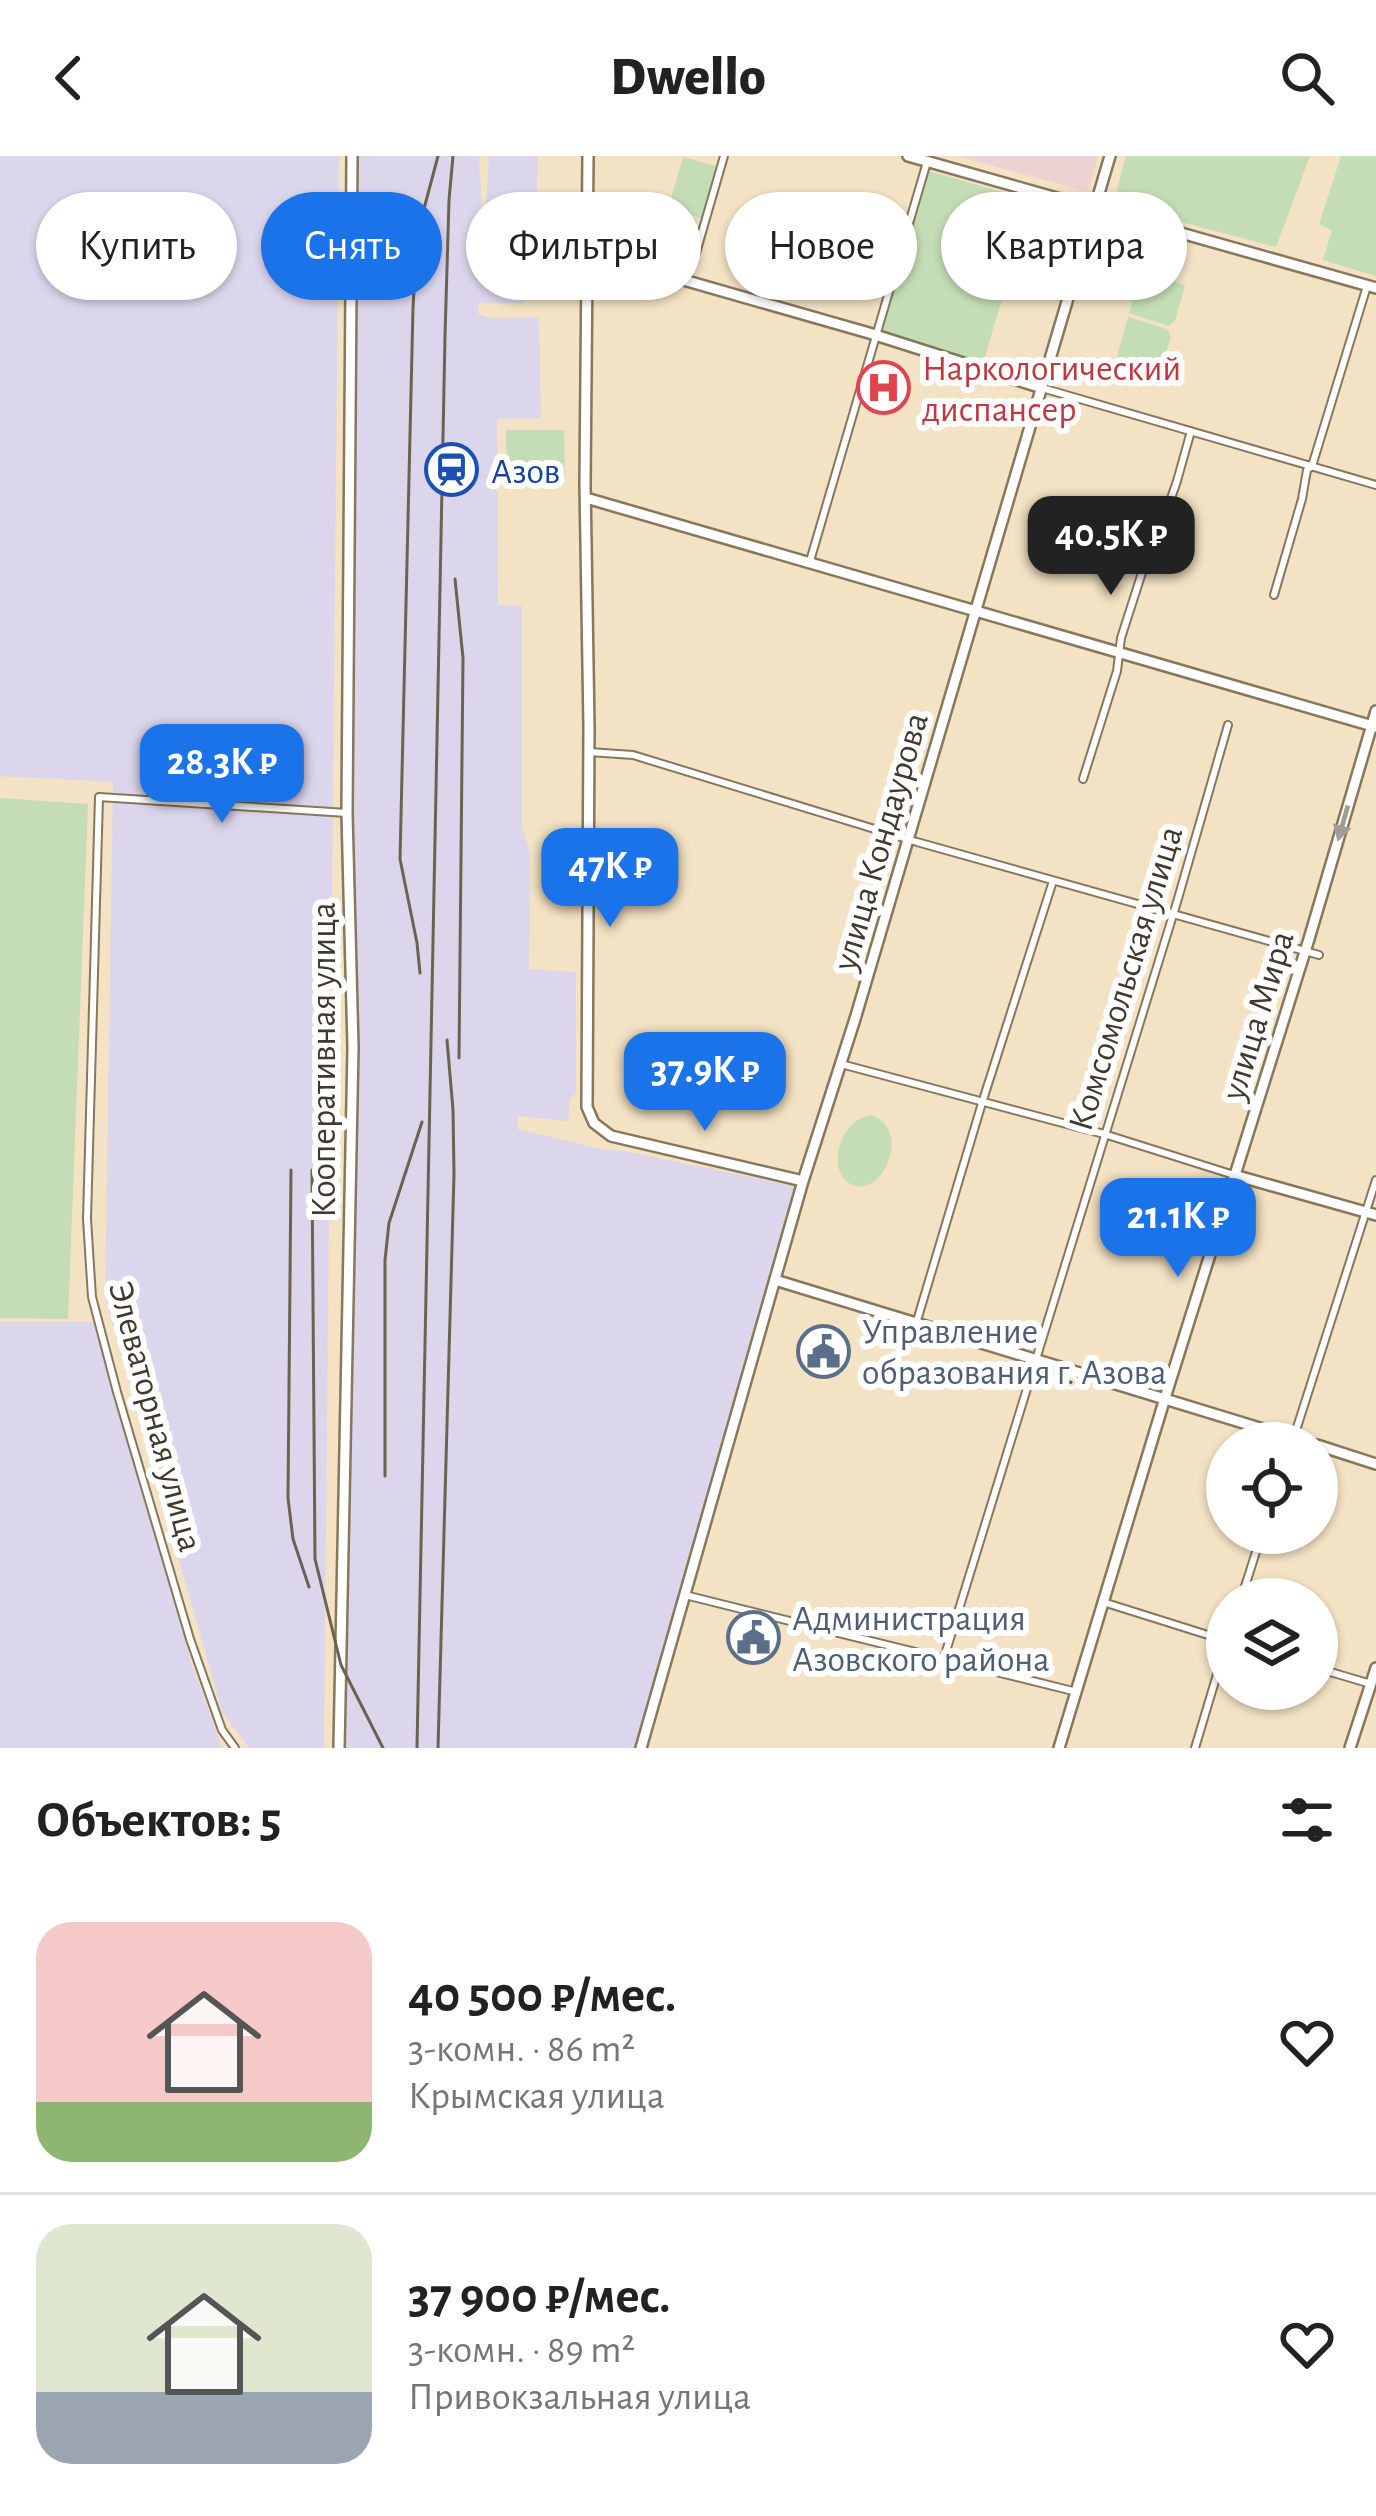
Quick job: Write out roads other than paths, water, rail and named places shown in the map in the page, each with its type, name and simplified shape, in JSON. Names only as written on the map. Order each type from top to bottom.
[{"type":"street","name":"Кооперативная улица","points":[[339,1748],[353,1048],[347,813],[352,156]]},
{"type":"street","points":[[588,156],[588,192]]},
{"type":"street","points":[[701,236],[724,156]]},
{"type":"street","points":[[908,156],[1032,192]]},
{"type":"street","name":"улица Кондаурова","points":[[1100,192],[1110,156]]},
{"type":"street","points":[[810,562],[928,162]]},
{"type":"street","points":[[1187,236],[1372,287],[1307,470],[1274,595]]},
{"type":"street","points":[[701,285],[1376,485]]},
{"type":"street","points":[[588,300],[589,1116],[611,1136],[803,1181]]},
{"type":"street","name":"улица Кондаурова","points":[[641,1748],[803,1181],[1068,300]]},
{"type":"street","points":[[1083,779],[1147,557],[1178,481],[1191,431]]},
{"type":"street","points":[[586,498],[1374,727]]},
{"type":"street","name":"улица Мира","points":[[1059,1748],[1376,711]]},
{"type":"street","name":"Комсомольская улица","points":[[944,1660],[1228,725]]},
{"type":"street","points":[[589,752],[633,755],[908,839],[1319,955]]},
{"type":"street","name":"Элеваторная улица","points":[[235,1748],[222,1730],[190,1639],[92,1297],[87,1219],[99,797],[347,813]]},
{"type":"street","points":[[916,1324],[1053,881]]},
{"type":"street","points":[[841,1064],[1104,1134],[1371,1214]]},
{"type":"street","points":[[1300,1422],[1371,1214],[1376,1180]]},
{"type":"street","points":[[775,1280],[1236,1422]]},
{"type":"street","points":[[1338,1452],[1376,1463]]},
{"type":"street","points":[[685,1595],[1077,1692]]},
{"type":"street","points":[[1102,1602],[1206,1634]]},
{"type":"street","points":[[1350,1748],[1376,1667]]},
{"type":"street","points":[[1338,1674],[1371,1684]]},
{"type":"street","points":[[1195,1748],[1206,1710]]},
{"type":"railway","points":[[420,973],[400,859],[413,308],[417,235],[438,156]]},
{"type":"railway","points":[[417,1748],[445,336],[453,156]]},
{"type":"railway","points":[[455,579],[463,658],[459,1058]]},
{"type":"railway","points":[[438,1748],[454,1174],[447,1040]]},
{"type":"railway","points":[[385,1476],[385,1260],[389,1223],[422,1122]]},
{"type":"railway","points":[[291,1170],[288,1498],[293,1539],[309,1587]]},
{"type":"railway","points":[[312,1170],[315,1559],[341,1665],[383,1748]]},
{"type":"place","name":"Наркологический диспансер","points":[[883,388]]},
{"type":"place","name":"Азов","points":[[452,470]]},
{"type":"place","name":"Управление образования г. Азова","points":[[823,1351]]},
{"type":"place","name":"Администрация Азовского района","points":[[753,1638]]}]
